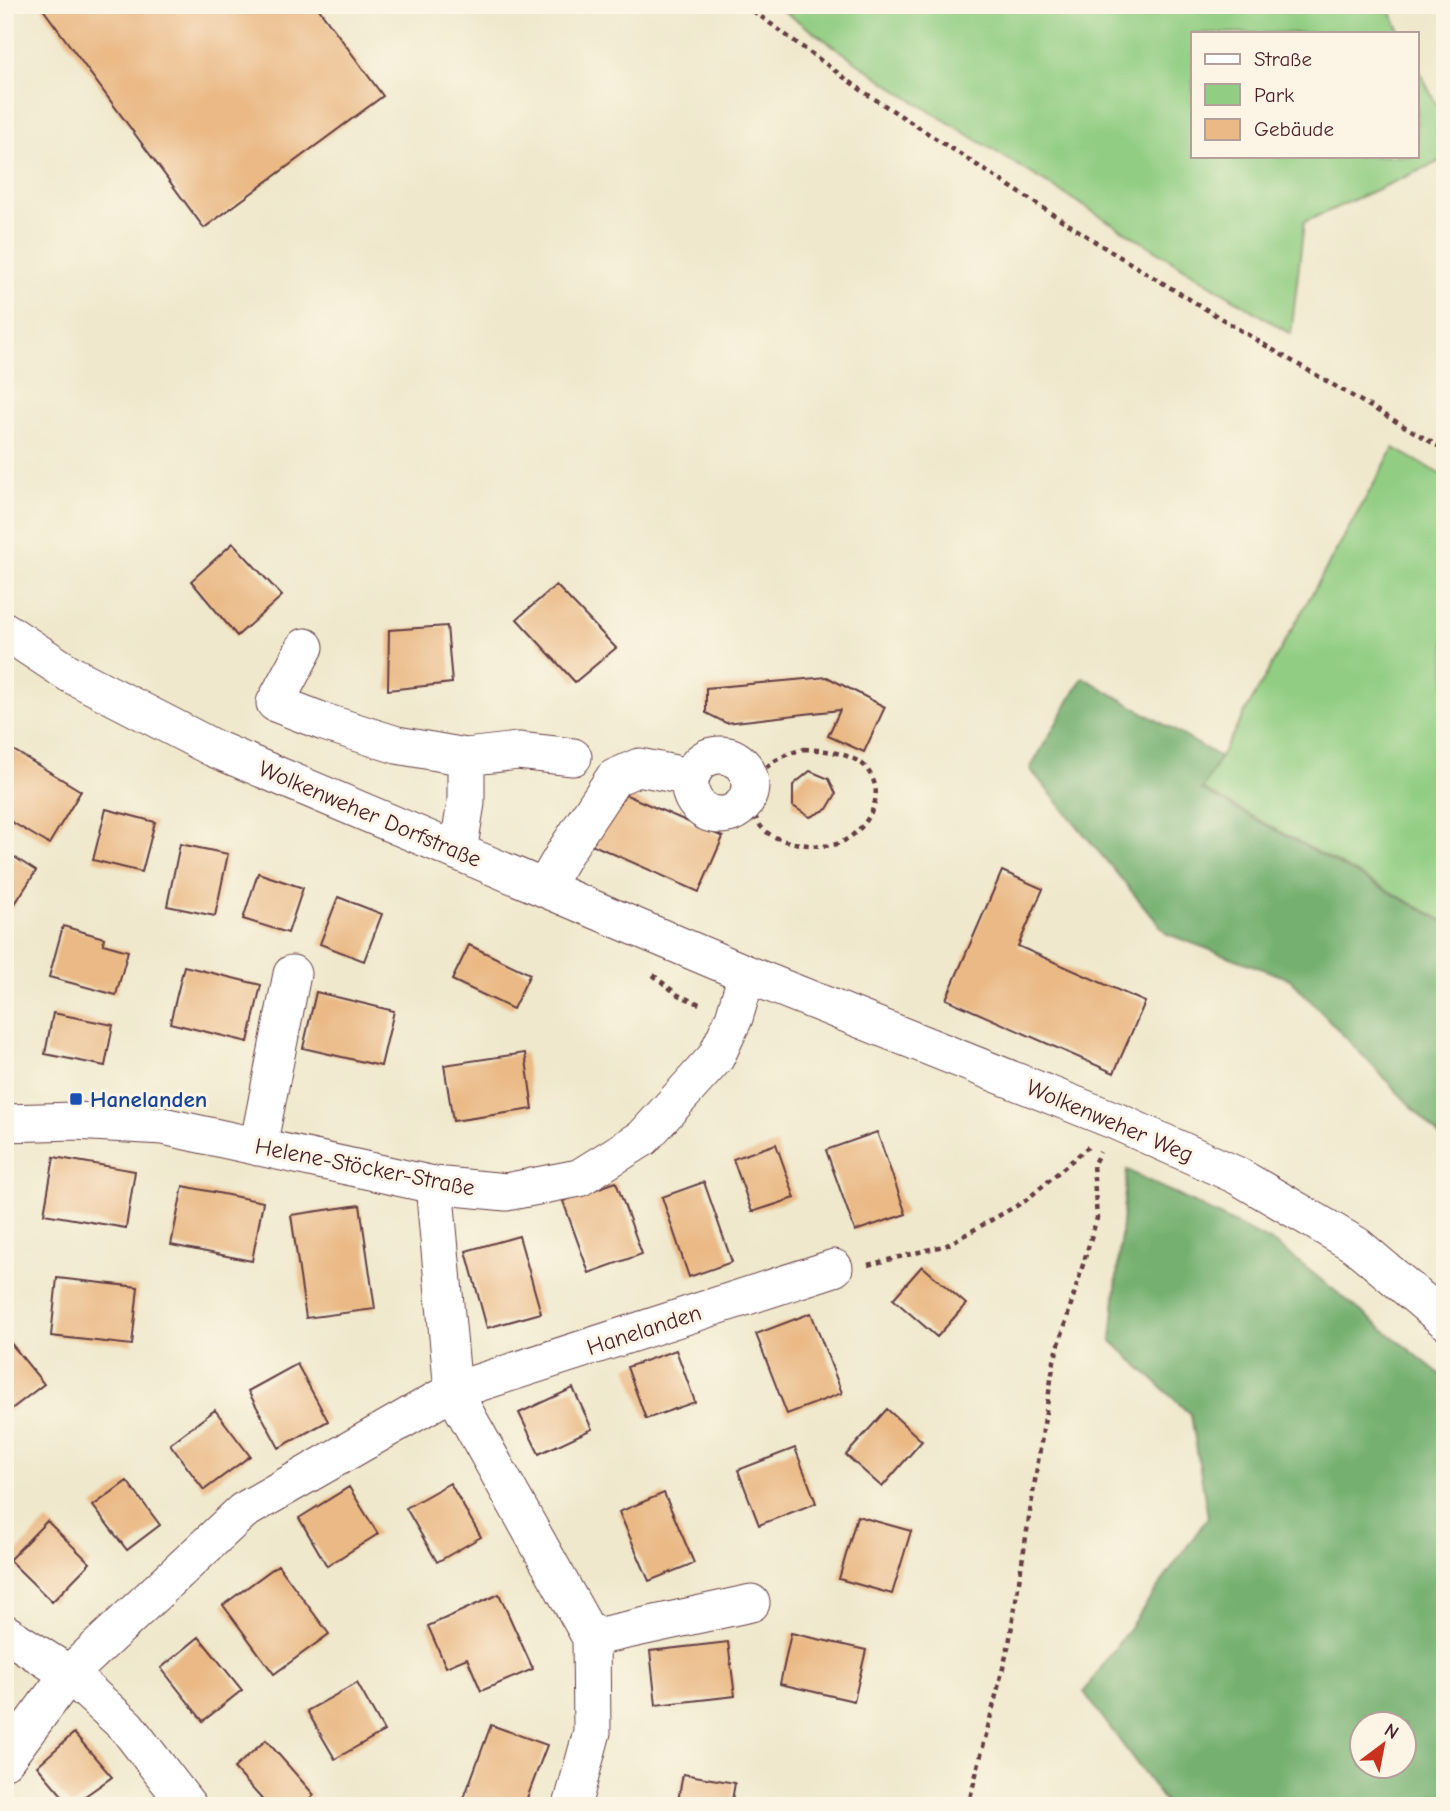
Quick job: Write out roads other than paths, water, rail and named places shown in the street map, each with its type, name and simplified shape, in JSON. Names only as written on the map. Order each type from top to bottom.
[{"type":"street","name":"Wolkenweher Dorfstraße","points":[[5,631],[70,674],[213,747],[747,974]]},
{"type":"street","points":[[305,647],[275,704],[397,745],[466,757],[518,751],[573,757]]},
{"type":"street","points":[[544,888],[614,778],[639,767],[690,777],[696,766],[706,758],[724,755],[738,761],[746,769],[750,786]]},
{"type":"street","points":[[458,852],[466,803],[466,757]]},
{"type":"street","points":[[258,1147],[292,974]]},
{"type":"street","name":"Wolkenweher Weg","points":[[747,974],[1118,1122],[1236,1175],[1356,1244],[1445,1320]]},
{"type":"street","name":"Helene-Stöcker-Straße","points":[[5,1123],[75,1121],[163,1126],[434,1185],[506,1192],[579,1178],[643,1138],[716,1057],[734,1018],[747,974]]},
{"type":"street","points":[[434,1185],[453,1391],[591,1638],[592,1732],[572,1806]]},
{"type":"street","name":"Hanelanden","points":[[5,1760],[69,1674],[243,1511],[453,1391],[834,1268]]},
{"type":"street","points":[[591,1638],[751,1603]]},
{"type":"street","points":[[5,1633],[69,1674],[127,1727],[188,1806]]},
{"type":"place","name":"Hanelanden","points":[[76,1099]]}]
